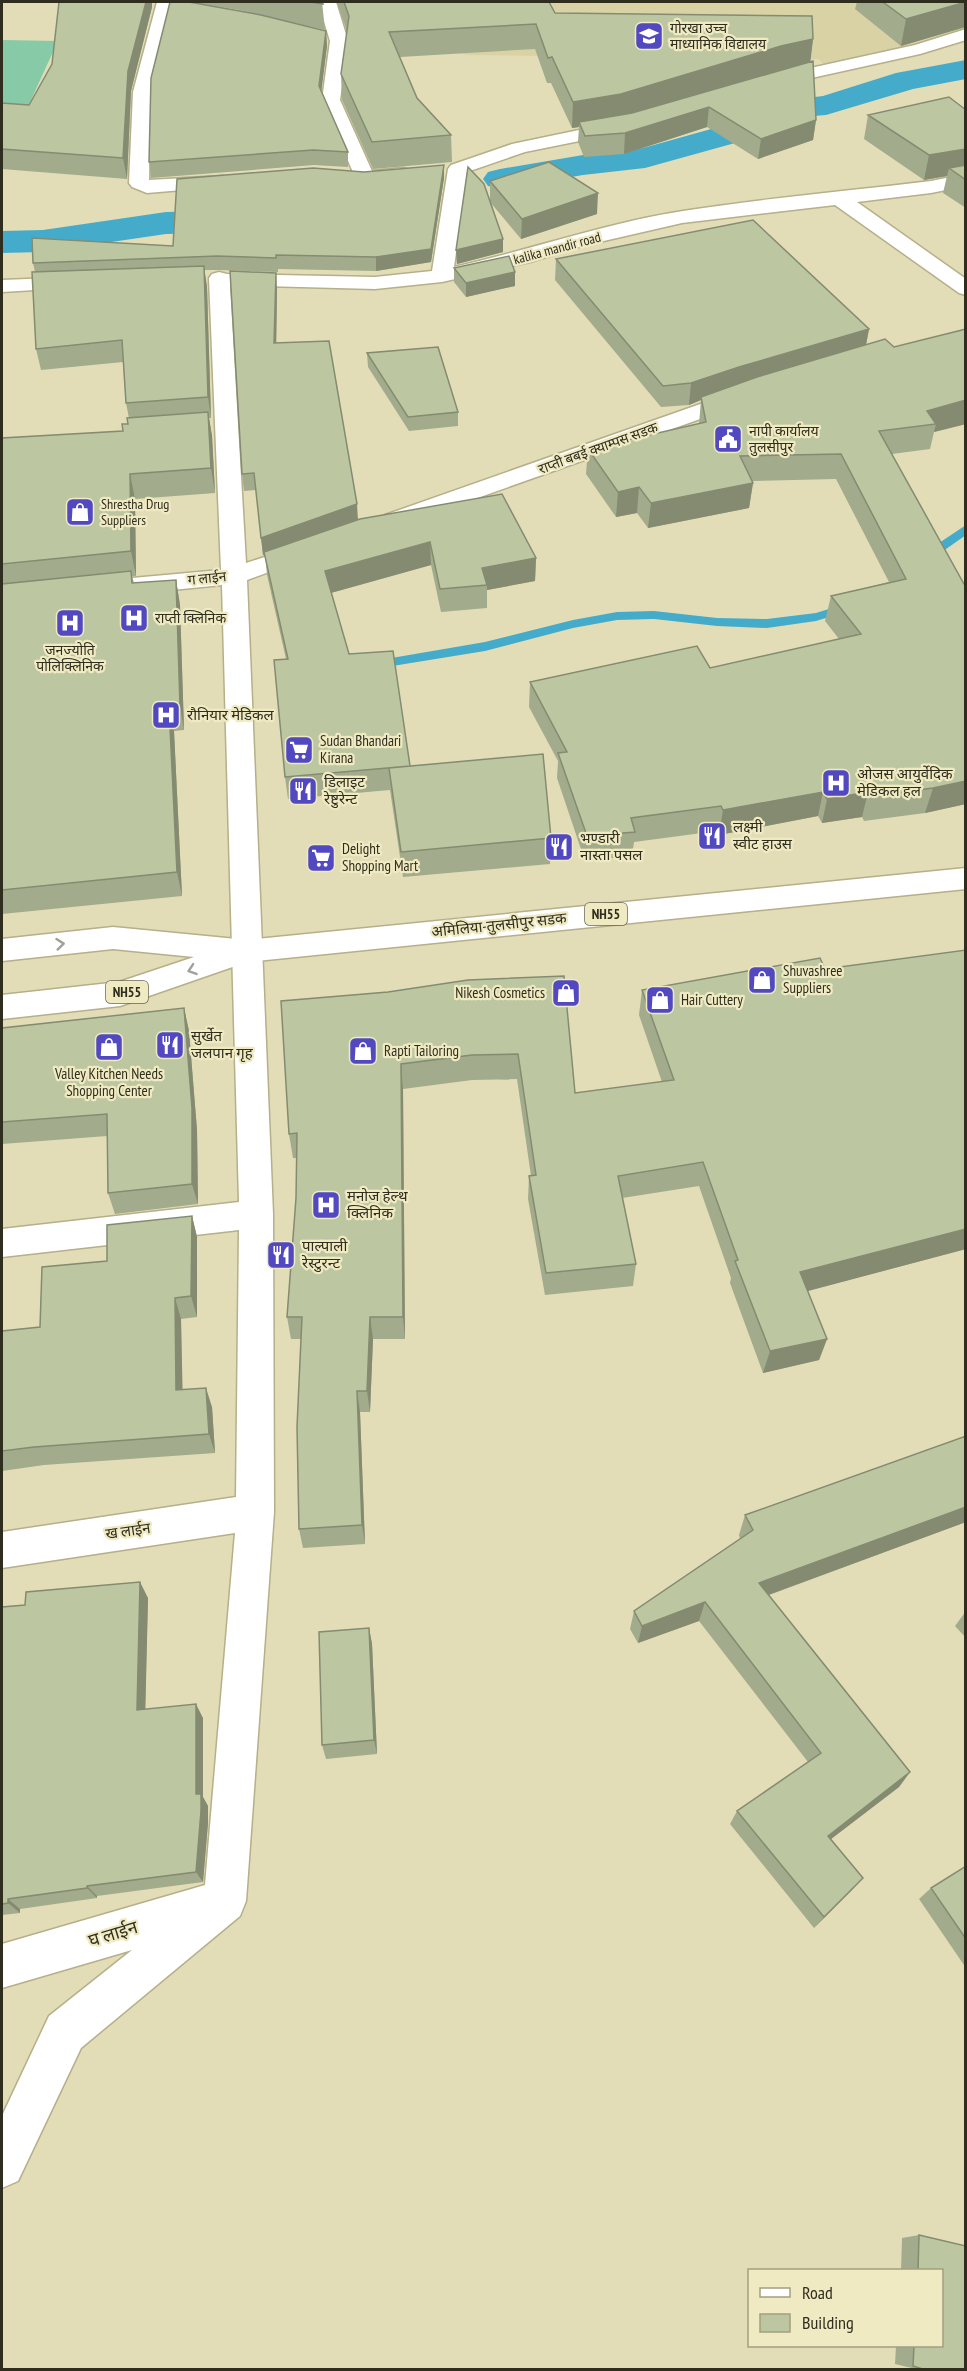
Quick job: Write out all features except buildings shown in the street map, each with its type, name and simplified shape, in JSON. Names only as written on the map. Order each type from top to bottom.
[{"type":"street","points":[[327,2],[339,41],[331,100],[365,177]]},
{"type":"street","points":[[186,8],[161,3],[142,92],[139,183],[147,187],[246,178]]},
{"type":"street","points":[[750,89],[784,78],[920,49],[966,34]]},
{"type":"street","points":[[317,36],[339,41]]},
{"type":"street","points":[[345,175],[365,177],[458,170],[493,154],[537,142],[635,124]]},
{"type":"street","points":[[442,276],[458,170]]},
{"type":"street","name":"kalika mandir road","points":[[234,576],[213,427],[207,278],[375,283],[442,276],[523,258],[576,241],[681,217],[931,187],[966,180]]},
{"type":"street","points":[[837,197],[966,290]]},
{"type":"street","points":[[2,286],[94,283]]},
{"type":"street","name":"राप्ती बबई क्याम्पस सडक","points":[[370,528],[767,389]]},
{"type":"street","points":[[2,2165],[65,2032],[225,1900],[255,1512],[256,1214],[234,576],[325,544]]},
{"type":"street","name":"ग लाईन","points":[[106,589],[234,576]]},
{"type":"street","name":"अमिलिया-तुलसीपुर सडक","points":[[247,951],[966,878]]},
{"type":"street","name":"NH55","points":[[2,950],[113,938],[247,951]]},
{"type":"street","name":"NH55","points":[[2,1007],[120,994],[247,951]]},
{"type":"street","points":[[2,1244],[256,1214]]},
{"type":"street","name":"ख लाईन","points":[[2,1550],[255,1512]]},
{"type":"street","name":"घ लाईन","points":[[2,1966],[225,1900]]},
{"type":"shaded area","name":"गोरखा उच्च माध्यामिक विद्यालय","points":[[334,2],[965,2],[966,32],[937,41],[825,65],[818,59],[468,55],[441,49],[348,42]]},
{"type":"green space","points":[[2,40],[58,41],[25,113],[2,112]]},
{"type":"waterway","points":[[500,179],[583,165],[645,158],[741,131],[794,108],[826,105],[907,80],[966,69]]},
{"type":"waterway","points":[[2,242],[43,241],[166,223],[256,221]]},
{"type":"waterway","points":[[925,558],[966,529]]},
{"type":"waterway","points":[[374,665],[485,647],[573,624],[617,616],[654,615],[750,624],[800,620],[848,607]]},
{"type":"place","name":"गोरखा उच्च माध्यामिक विद्यालय","points":[[649,36]]},
{"type":"place","name":"नापी कार्यालय तुलसीपुर","points":[[728,439]]},
{"type":"place","name":"Shrestha Drug Suppliers","points":[[80,512]]},
{"type":"place","name":"राप्ती क्लिनिक","points":[[134,618]]},
{"type":"place","name":"जनज्योति पोलिक्लिनिक","points":[[70,623]]},
{"type":"place","name":"रौनियार मेडिकल","points":[[166,715]]},
{"type":"place","name":"Sudan Bhandari Kirana","points":[[299,750]]},
{"type":"place","name":"ओजस आयुर्वेदिक मेडिकल हल","points":[[836,783]]},
{"type":"place","name":"डिलाइट रेष्टुरेन्ट","points":[[303,791]]},
{"type":"place","name":"लक्ष्मी स्वीट हाउस","points":[[712,836]]},
{"type":"place","name":"भण्डारी नास्ता पसल","points":[[559,847]]},
{"type":"place","name":"Delight Shopping Mart","points":[[321,858]]},
{"type":"place","name":"Shuvashree Suppliers","points":[[762,980]]},
{"type":"place","name":"Nikesh Cosmetics","points":[[566,993]]},
{"type":"place","name":"Hair Cuttery","points":[[660,1000]]},
{"type":"place","name":"सुर्खेत जलपान गृह","points":[[170,1045]]},
{"type":"place","name":"Valley Kitchen Needs Shopping Center","points":[[109,1047]]},
{"type":"place","name":"Rapti Tailoring","points":[[363,1051]]},
{"type":"place","name":"मनोज हेल्थ क्लिनिक","points":[[326,1205]]},
{"type":"place","name":"पाल्पाली रेस्टुरन्ट","points":[[281,1255]]}]
